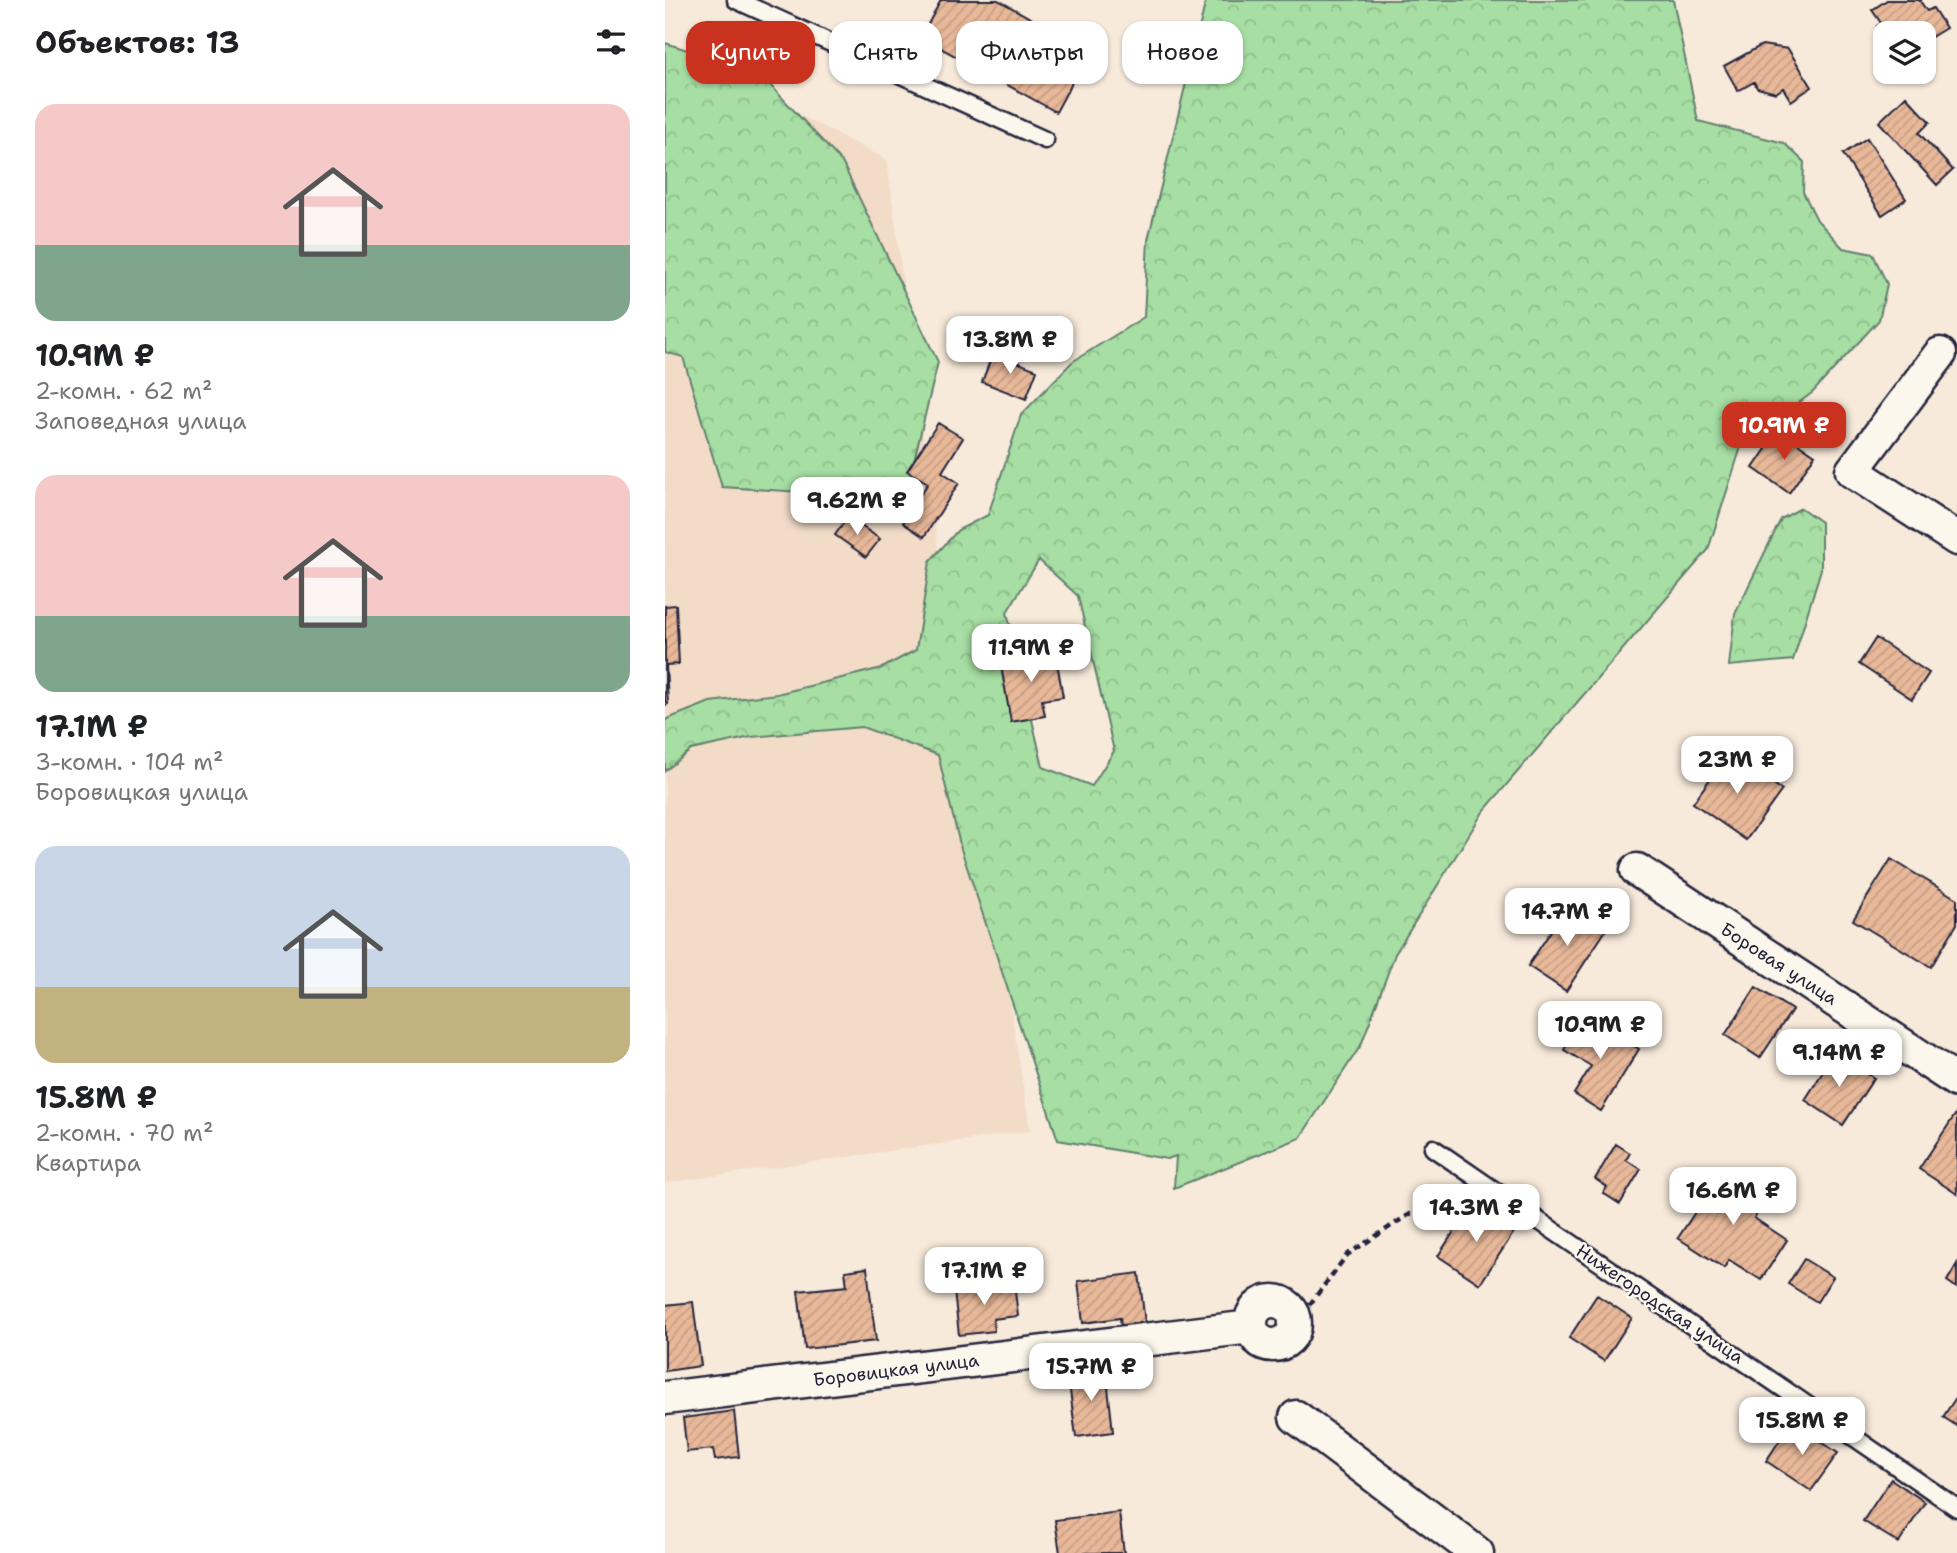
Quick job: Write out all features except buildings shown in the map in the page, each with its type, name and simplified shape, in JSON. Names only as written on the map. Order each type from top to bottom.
[{"type":"street","points":[[1940,354],[1852,471],[1957,539]]},
{"type":"street","name":"Боровая улица","points":[[1637,870],[1957,1081]]},
{"type":"street","name":"Боровицкая улица","points":[[665,1398],[1251,1326],[1256,1309],[1272,1300],[1289,1307],[1294,1314],[1295,1324]]},
{"type":"street","points":[[1296,1417],[1477,1553]]},
{"type":"lane","points":[[736,0],[1045,140]]},
{"type":"lane","name":"Нижегородская улица","points":[[1433,1148],[1957,1508]]},
{"type":"path","points":[[1295,1324],[1347,1255],[1405,1217],[1476,1177]]},
{"type":"shaded area","points":[[665,45],[686,56],[686,84],[740,84],[887,160],[935,527],[1030,1131],[665,1183]]},
{"type":"green space","points":[[1206,0],[1673,0],[1698,121],[1784,143],[1804,162],[1803,192],[1817,220],[1843,248],[1873,254],[1887,284],[1879,320],[1813,392],[1741,447],[1708,550],[1483,812],[1395,954],[1361,1045],[1300,1138],[1174,1188],[1176,1156],[1167,1159],[1058,1140],[961,849],[938,755],[862,727],[751,737],[691,750],[665,771],[665,720],[710,702],[777,694],[882,668],[916,650],[930,561],[958,530],[988,515],[1021,415],[1072,362],[1144,317],[1148,240],[1186,84],[1243,84],[1243,21],[1201,21]],"holes":[[[1039,560],[1078,596],[1114,751],[1092,786],[1043,767],[1007,612]]]},
{"type":"green space","points":[[665,43],[686,50],[686,84],[769,84],[842,162],[938,362],[907,489],[882,497],[722,487],[683,357],[665,352]]},
{"type":"green space","points":[[1801,508],[1821,522],[1821,569],[1793,660],[1729,666],[1735,614],[1781,519]]}]
